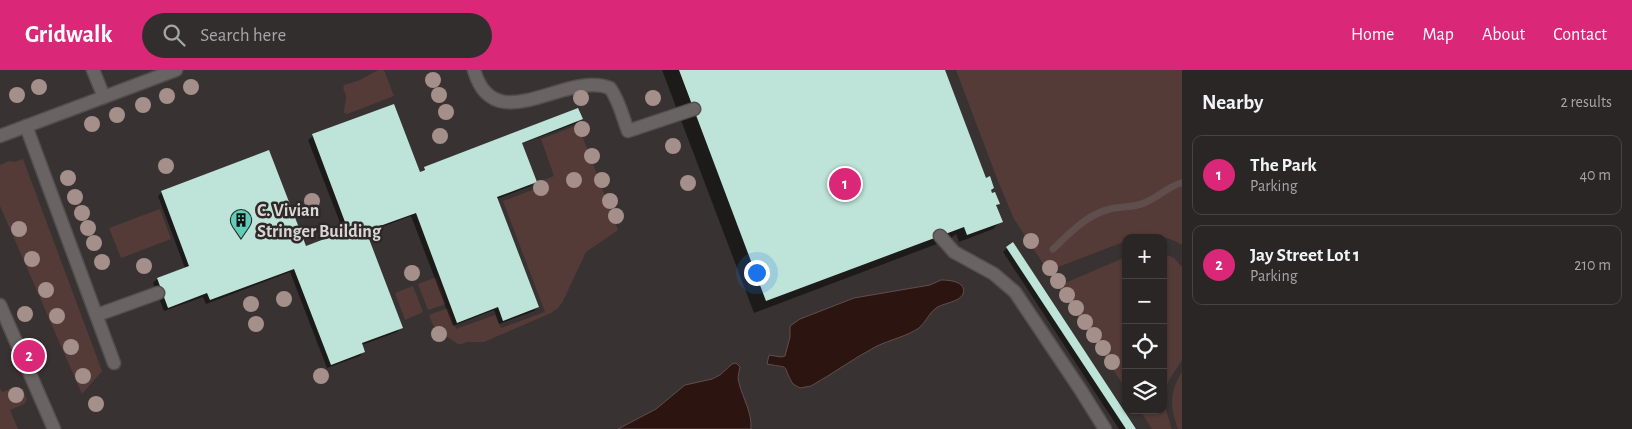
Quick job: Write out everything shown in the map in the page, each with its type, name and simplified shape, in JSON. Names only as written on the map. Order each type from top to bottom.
[{"type":"street","points":[[93,70],[104,97]]},
{"type":"street","points":[[0,136],[176,70]]},
{"type":"street","points":[[474,70],[477,82],[493,96],[506,96],[530,87]]},
{"type":"street","points":[[588,73],[600,79],[611,90],[628,131],[694,109]]},
{"type":"street","points":[[26,126],[114,363]]},
{"type":"street","points":[[940,236],[954,252],[994,274],[1016,292],[1105,429]]},
{"type":"street","points":[[97,315],[158,293]]},
{"type":"street","points":[[0,305],[54,429]]},
{"type":"shaded area","points":[[378,70],[384,70],[394,96],[347,114],[344,113],[346,94],[343,89],[344,85],[360,80]]},
{"type":"shaded area","points":[[956,70],[1182,70],[1182,245],[1167,238],[1167,234],[1122,234],[1122,243],[1048,271],[1014,219]]},
{"type":"shaded area","points":[[578,125],[618,230],[586,252],[563,301],[551,313],[484,342],[458,344],[438,331],[429,315],[448,308],[456,329],[495,315],[501,328],[545,312],[503,201],[543,186],[541,181],[554,176],[541,139]]},
{"type":"shaded area","points":[[23,159],[102,371],[82,394],[0,206],[0,165],[9,161],[14,162]]},
{"type":"shaded area","points":[[160,209],[171,239],[121,258],[109,228]]},
{"type":"shaded area","points":[[1167,255],[1174,258],[1182,267],[1182,360],[1167,386]]},
{"type":"shaded area","points":[[1122,259],[1122,383],[1058,286]]},
{"type":"shaded area","points":[[437,277],[446,304],[428,310],[418,284]]},
{"type":"shaded area","points":[[941,280],[960,284],[963,290],[961,297],[936,308],[921,326],[914,331],[860,355],[811,386],[800,388],[793,384],[784,367],[767,364],[769,355],[785,356],[790,337],[790,326],[800,319],[854,298],[930,285]]},
{"type":"shaded area","points":[[413,286],[423,312],[405,320],[395,293]]},
{"type":"shaded area","points":[[736,363],[740,367],[738,381],[749,411],[751,429],[618,429],[656,409],[685,385],[712,379]]},
{"type":"shaded area","points":[[1182,372],[1182,429],[1178,429],[1173,414],[1172,400],[1175,387]]},
{"type":"shaded area","points":[[16,387],[23,389],[27,400],[24,404],[10,410],[18,429],[0,429],[0,388],[2,392]]},
{"type":"shaded area","points":[[1167,413],[1172,429],[1152,429],[1143,414]]},
{"type":"building","points":[[679,70],[945,70],[986,178],[990,176],[994,188],[991,190],[992,193],[995,192],[1000,204],[996,205],[1003,222],[967,235],[964,227],[766,301]]},
{"type":"building","name":"C. Vivian Stringer Building","points":[[394,104],[420,172],[425,170],[424,167],[578,108],[583,119],[522,143],[537,182],[497,197],[539,307],[503,321],[498,307],[457,323],[416,213],[366,231],[403,328],[362,343],[365,352],[331,365],[294,269],[210,300],[207,293],[168,308],[157,278],[189,266],[161,191],[269,150],[306,246],[348,230],[312,134]]},
{"type":"building","points":[[1013,242],[1122,408],[1122,414],[1126,414],[1136,429],[1126,429],[1006,247]]},
{"type":"waterway","points":[[1053,249],[1079,225],[1093,216],[1110,209],[1140,205],[1181,183]]},
{"type":"place","name":"The Park","points":[[845,184]]},
{"type":"place","name":"C. Vivian Stringer Building","points":[[241,239]]},
{"type":"place","name":"Jay Street Lot 1","points":[[29,356]]}]
